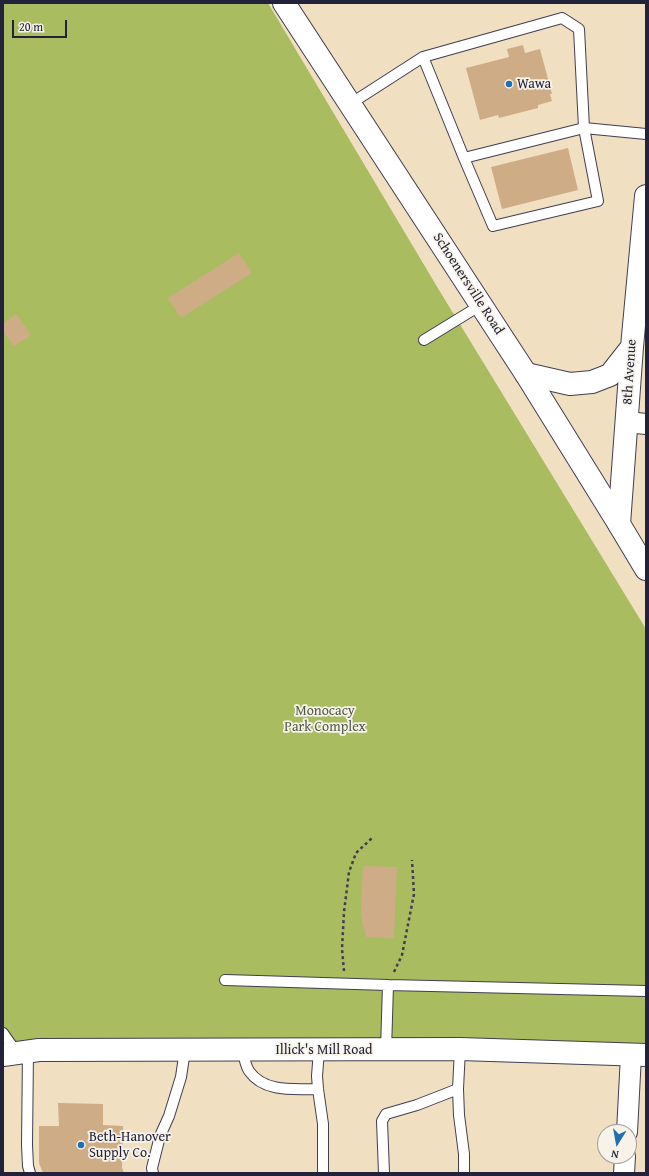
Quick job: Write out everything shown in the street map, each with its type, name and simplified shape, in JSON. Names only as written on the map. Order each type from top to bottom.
[{"type":"main road","name":"Schoenersville Road","points":[[284,3],[526,374],[646,569]]},
{"type":"main road","name":"8th Avenue","points":[[619,524],[636,423],[632,347],[646,196]]},
{"type":"main road","points":[[526,374],[570,384],[592,382],[610,375],[632,347]]},
{"type":"main road","name":"Illick's Mill Road","points":[[16,1053],[47,1050],[460,1050],[639,1055]]},
{"type":"street","points":[[628,1124],[639,1055]]},
{"type":"lane","points":[[350,104],[423,57],[562,18],[579,28],[584,128],[598,202],[493,226],[423,57]]},
{"type":"lane","points":[[464,158],[584,128],[646,134]]},
{"type":"lane","points":[[424,340],[481,305]]},
{"type":"lane","points":[[224,980],[646,991]]},
{"type":"lane","points":[[386,1050],[388,985]]},
{"type":"lane","points":[[3,1033],[16,1053],[30,1173]]},
{"type":"lane","points":[[153,1173],[152,1168],[158,1143],[181,1077],[185,1050]]},
{"type":"lane","points":[[243,1050],[248,1070],[258,1080],[273,1087],[318,1089]]},
{"type":"lane","points":[[319,1050],[317,1076],[323,1124],[323,1173]]},
{"type":"lane","points":[[460,1050],[458,1115],[464,1154],[464,1173]]},
{"type":"lane","points":[[384,1173],[382,1121],[386,1114],[417,1105],[458,1089]]},
{"type":"path","points":[[345,983],[342,949],[343,920],[349,872],[356,853],[372,838]]},
{"type":"path","points":[[388,985],[402,956],[408,926],[414,894],[412,860]]},
{"type":"green space","name":"Monocacy Park Complex","points":[[3,3],[268,3],[439,290],[646,629],[646,1045],[3,1055]]},
{"type":"building","name":"Wawa","points":[[523,45],[525,53],[540,49],[552,94],[550,94],[552,101],[538,105],[538,108],[499,118],[498,115],[480,120],[466,68],[509,57],[507,49]]},
{"type":"building","points":[[568,148],[578,190],[502,209],[491,167]]},
{"type":"building","points":[[239,253],[252,273],[181,318],[168,298]]},
{"type":"building","points":[[16,314],[31,335],[14,346],[3,331],[3,324]]},
{"type":"building","points":[[363,866],[397,867],[394,938],[366,937],[361,915]]},
{"type":"building","name":"Beth-Hanover Supply Co.","points":[[58,1103],[103,1104],[103,1125],[123,1126],[122,1168],[124,1173],[43,1173],[39,1163],[39,1126],[59,1126]]},
{"type":"place","name":"Wawa","points":[[509,84]]},
{"type":"place","name":"Beth-Hanover Supply Co.","points":[[81,1145]]}]
